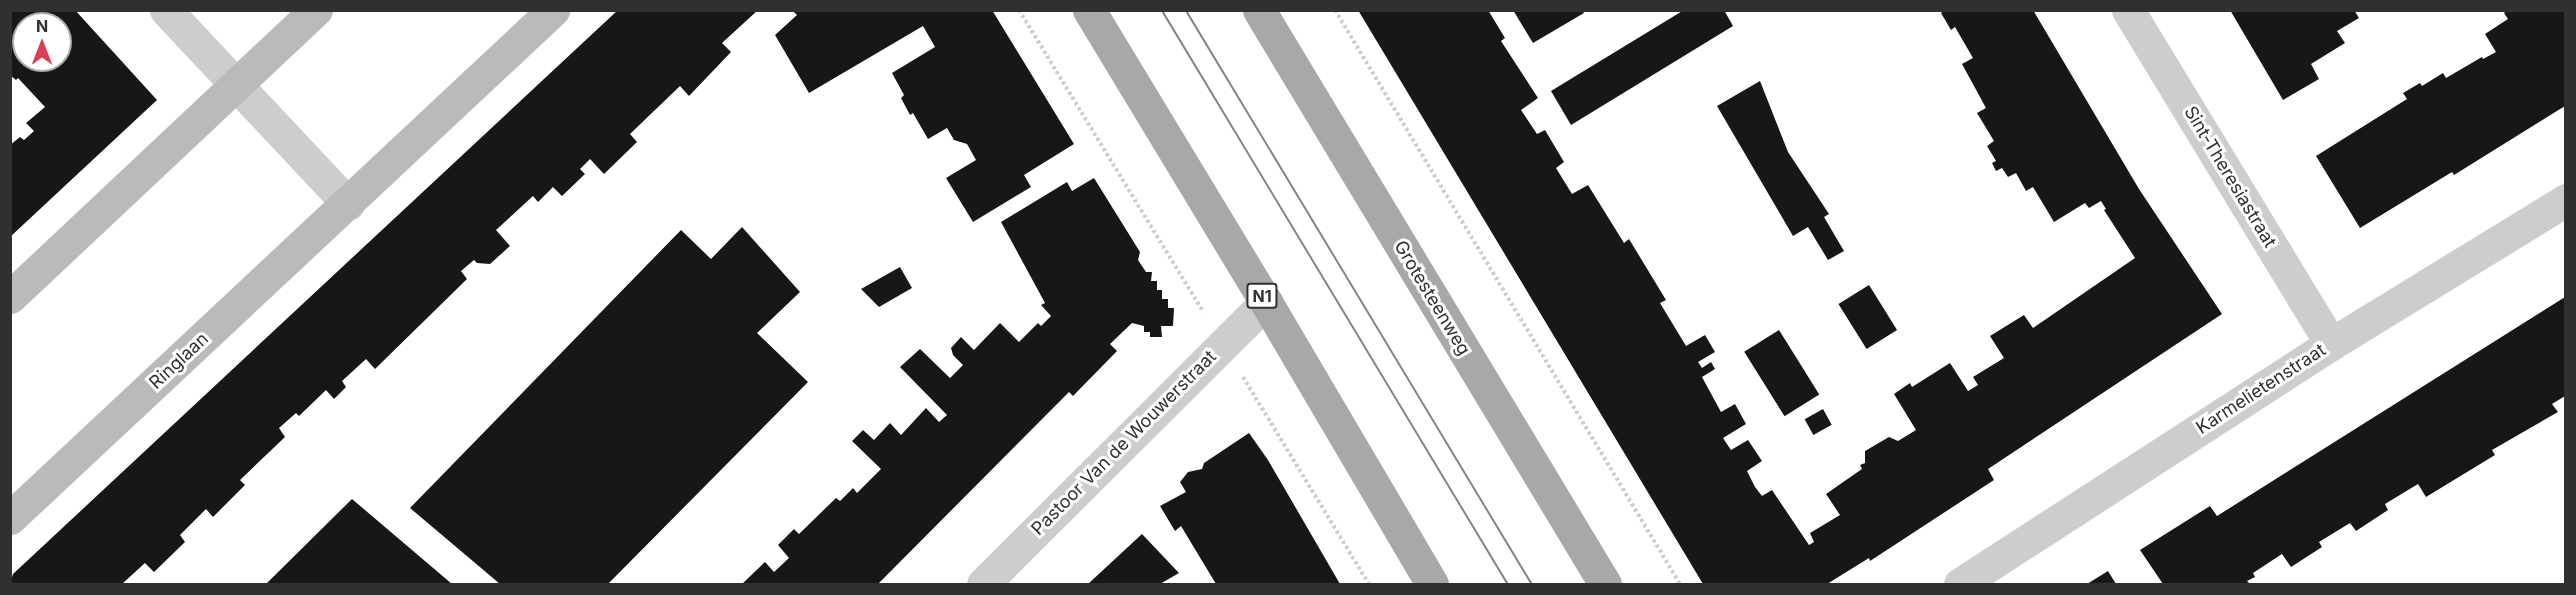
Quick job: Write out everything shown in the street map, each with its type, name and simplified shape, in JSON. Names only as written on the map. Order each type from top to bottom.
[{"type":"main road","name":"N1","points":[[1089,10],[1266,302],[1432,585]]},
{"type":"main road","name":"Grotesteenweg","points":[[1259,10],[1605,585]]},
{"type":"street","points":[[166,10],[348,204]]},
{"type":"street","points":[[10,297],[316,10]]},
{"type":"street","name":"Ringlaan","points":[[10,519],[553,10]]},
{"type":"street","name":"Sint-Theresiastraat","points":[[2128,10],[2331,344]]},
{"type":"street","name":"Karmelietenstraat","points":[[1960,585],[2331,344],[2565,201]]},
{"type":"street","name":"Pastoor Van de Wouwerstraat","points":[[983,585],[1266,302]]},
{"type":"path","points":[[1019,10],[1369,585]]},
{"type":"path","points":[[1335,10],[1680,585]]},
{"type":"building","points":[[10,10],[75,10],[157,100],[10,237],[10,145],[20,137],[24,140],[34,131],[26,123],[45,107],[18,78],[16,80],[10,75]]},
{"type":"building","points":[[618,10],[758,10],[722,43],[731,52],[689,96],[680,86],[630,134],[637,142],[604,174],[590,159],[580,169],[585,174],[562,196],[553,187],[538,202],[533,196],[496,230],[510,246],[490,264],[477,263],[474,260],[461,271],[467,279],[375,369],[366,359],[342,381],[346,387],[334,399],[326,390],[299,416],[296,413],[279,428],[285,437],[240,480],[245,485],[213,517],[206,509],[180,535],[185,542],[154,572],[145,563],[122,584],[10,584],[13,574]]},
{"type":"building","points":[[792,10],[992,10],[1074,144],[1024,175],[1031,187],[973,222],[946,178],[976,160],[967,144],[954,140],[947,128],[928,139],[913,113],[910,115],[901,98],[904,95],[892,73],[935,47],[923,26],[809,93],[775,35],[797,15]]},
{"type":"building","points":[[1358,10],[1488,10],[1505,38],[1501,41],[1538,98],[1521,110],[1537,134],[1545,130],[1564,162],[1556,168],[1572,194],[1588,185],[1624,243],[1629,239],[1666,300],[1660,303],[1686,346],[1705,335],[1715,352],[1698,362],[1702,368],[1711,362],[1715,369],[1702,377],[1721,412],[1735,404],[1746,424],[1723,438],[1731,450],[1748,440],[1762,461],[1747,471],[1755,487],[1762,496],[1772,490],[1809,545],[1814,542],[1810,533],[1840,515],[1826,494],[1862,469],[1860,465],[1865,463],[1865,451],[1889,437],[1898,441],[1916,430],[1894,394],[1910,383],[1912,387],[1950,363],[1968,391],[1978,385],[1973,377],[2004,358],[1990,336],[2024,315],[2033,328],[2135,258],[2104,210],[2106,209],[2101,201],[2089,208],[2085,203],[2054,222],[2033,187],[2026,191],[2016,173],[2008,177],[2002,168],[1996,171],[1992,163],[1996,161],[1987,146],[1994,141],[1977,113],[1986,108],[1962,64],[1973,58],[1955,27],[1951,30],[1941,13],[1945,10],[2033,10],[2139,189],[2222,314],[1988,469],[1994,480],[1870,561],[1869,558],[1827,584],[1703,584]]},
{"type":"building","points":[[1513,10],[1582,10],[1584,13],[1533,43]]},
{"type":"building","points":[[1684,10],[1724,10],[1733,26],[1571,125],[1551,91]]},
{"type":"building","points":[[2230,10],[2354,10],[2359,18],[2337,31],[2345,43],[2311,64],[2319,79],[2283,100]]},
{"type":"building","points":[[2507,10],[2565,10],[2565,106],[2454,175],[2452,172],[2360,228],[2316,156],[2407,99],[2403,93],[2420,83],[2422,86],[2443,73],[2446,78],[2482,57],[2483,59],[2496,52],[2485,34],[2508,19],[2504,13]]},
{"type":"building","points":[[1760,81],[1788,152],[1829,214],[1824,217],[1844,251],[1828,260],[1808,227],[1793,236],[1717,106]]},
{"type":"building","points":[[1094,178],[1140,252],[1138,260],[1146,272],[1152,272],[1151,281],[1157,281],[1157,290],[1162,290],[1162,299],[1168,299],[1168,308],[1174,308],[1173,326],[1161,326],[1162,337],[1150,337],[1150,332],[1144,332],[1144,326],[1132,323],[1110,344],[1117,351],[1073,396],[1069,392],[878,584],[742,584],[765,562],[774,572],[789,558],[778,545],[794,529],[799,534],[836,498],[840,501],[853,488],[857,493],[881,469],[852,441],[863,430],[874,440],[890,423],[901,435],[926,408],[939,422],[947,415],[900,367],[920,349],[950,378],[963,365],[953,355],[951,348],[961,337],[974,350],[1000,323],[1019,342],[1038,323],[1041,326],[1051,316],[1041,305],[1045,303],[1001,222],[1067,182],[1072,191]]},
{"type":"building","points":[[742,227],[800,292],[757,333],[808,382],[608,584],[500,584],[410,508],[681,230],[711,259]]},
{"type":"building","points":[[900,267],[912,288],[879,307],[861,289]]},
{"type":"building","points":[[1869,285],[1897,330],[1867,349],[1838,304]]},
{"type":"building","points":[[2565,297],[2565,396],[2552,404],[2558,412],[2492,450],[2495,455],[2426,497],[2418,484],[2385,504],[2388,510],[2356,531],[2350,523],[2319,542],[2322,547],[2291,567],[2282,554],[2253,573],[2255,577],[2247,581],[2250,584],[2163,584],[2140,550],[2210,506],[2217,516]]},
{"type":"building","points":[[1779,330],[1819,394],[1785,416],[1744,352]]},
{"type":"building","points":[[1823,409],[1832,425],[1813,435],[1805,419]]},
{"type":"building","points":[[1249,433],[1268,460],[1340,584],[1216,584],[1181,526],[1175,531],[1160,506],[1186,492],[1180,482],[1188,472],[1202,469],[1204,463]]},
{"type":"building","points":[[352,499],[452,584],[266,584]]},
{"type":"building","points":[[1142,534],[1179,573],[1160,584],[1088,584]]},
{"type":"building","points":[[2108,571],[2116,584],[2087,584]]},
{"type":"tram line","points":[[1162,10],[1508,584]]},
{"type":"tram line","points":[[1186,10],[1532,584]]}]
